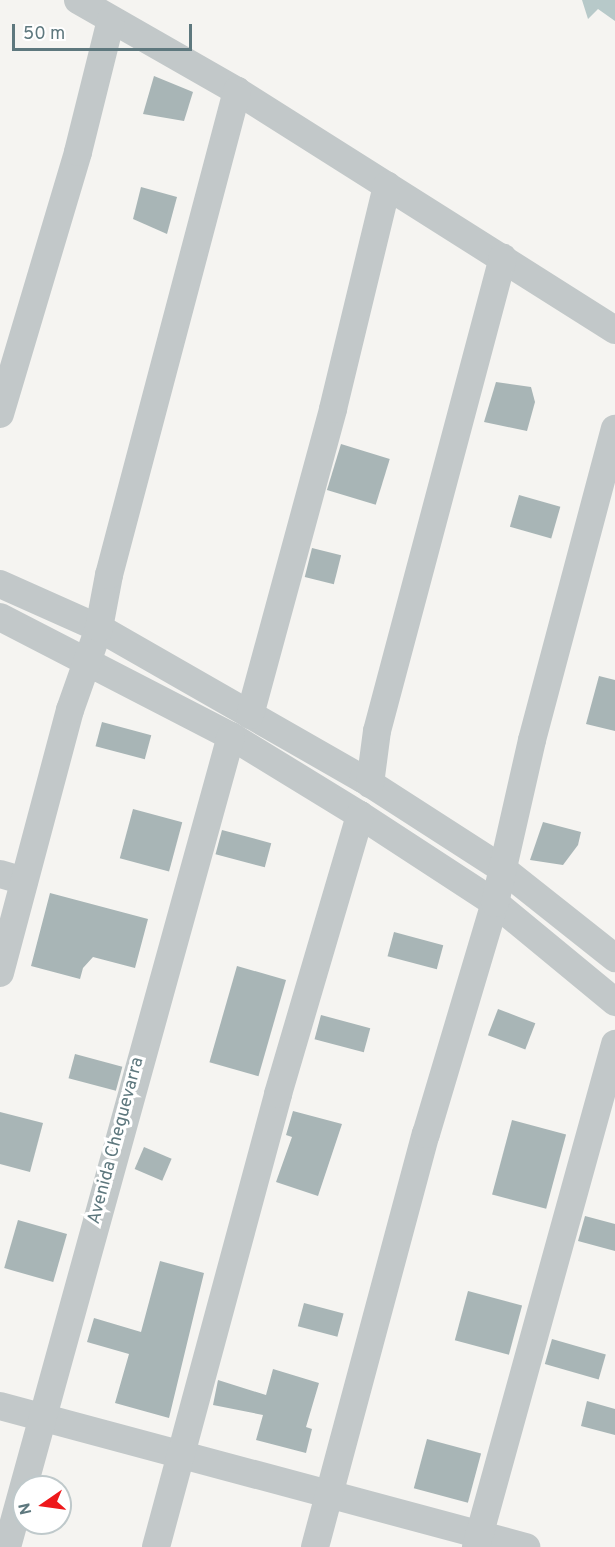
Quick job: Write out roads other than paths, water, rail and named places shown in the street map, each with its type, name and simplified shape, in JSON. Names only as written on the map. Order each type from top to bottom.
[{"type":"street","points":[[78,0],[237,91],[503,257],[615,330]]},
{"type":"street","points":[[0,414],[78,152],[111,20]]},
{"type":"street","points":[[0,973],[12,878],[99,628],[109,575],[237,91]]},
{"type":"street","points":[[250,715],[333,409],[387,185]]},
{"type":"street","points":[[370,784],[377,731],[503,257]]},
{"type":"street","points":[[315,1547],[426,1134],[504,870],[532,740],[615,429]]},
{"type":"street","points":[[0,584],[99,628],[370,784],[504,870],[615,958]]},
{"type":"street","points":[[0,617],[89,660],[231,736],[360,816],[495,903],[615,1002]]},
{"type":"street","name":"Avenida Cheguevarra","points":[[7,1547],[231,736]]},
{"type":"street","points":[[156,1547],[278,1094],[360,816]]},
{"type":"street","points":[[478,1541],[615,1044]]},
{"type":"street","points":[[0,1406],[180,1456],[330,1494],[478,1541],[526,1547]]}]
